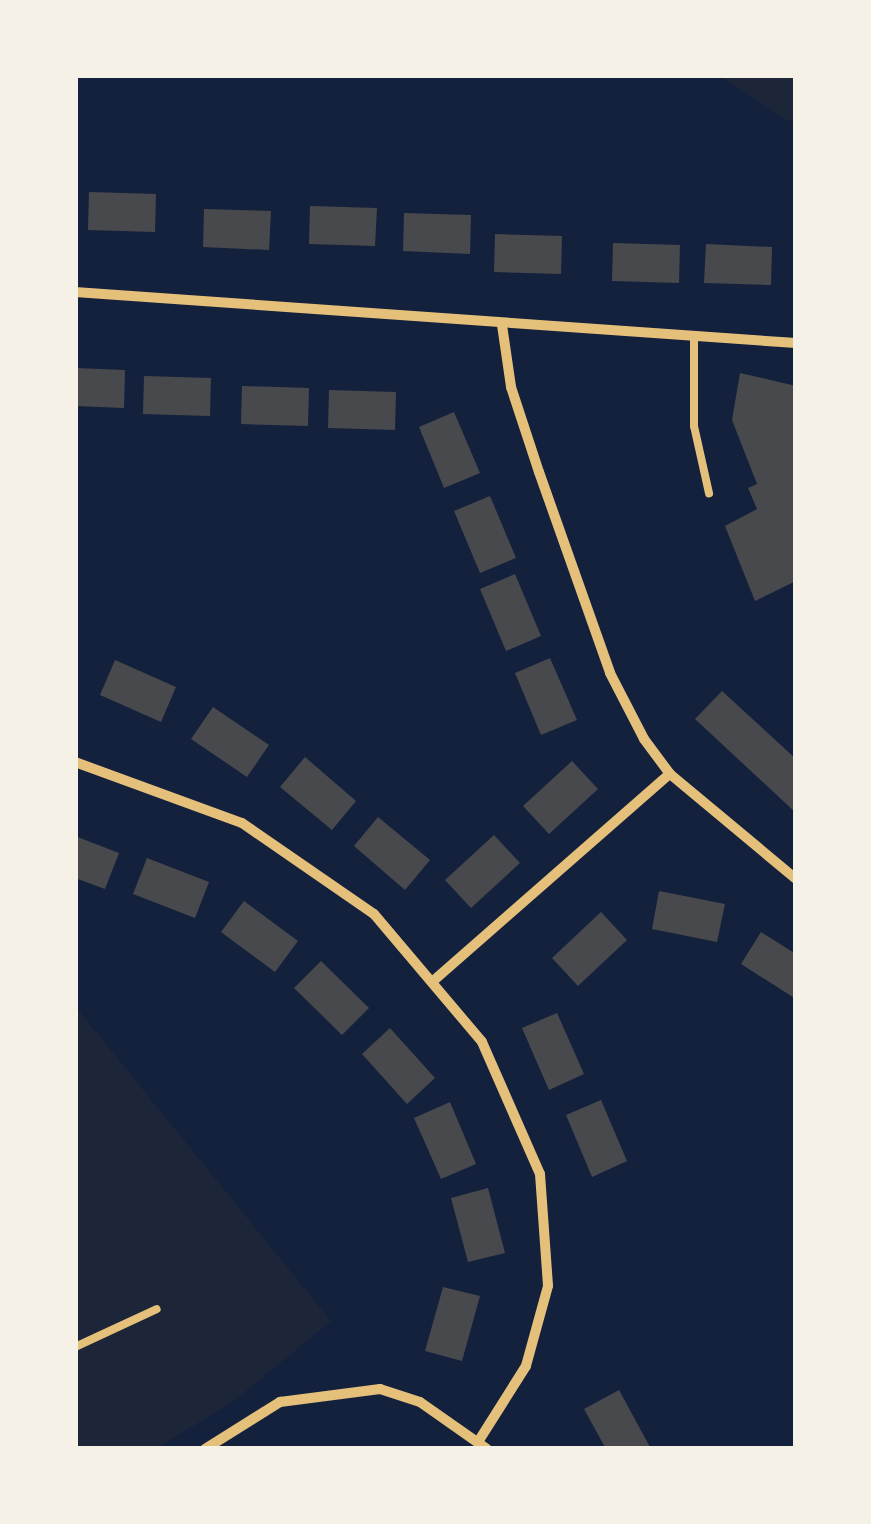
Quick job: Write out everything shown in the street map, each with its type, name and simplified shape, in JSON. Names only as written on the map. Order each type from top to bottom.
[{"type":"street","points":[[75,292],[796,343]]},
{"type":"street","points":[[502,325],[511,387],[610,673],[670,774],[796,879]]},
{"type":"street","points":[[75,762],[242,823],[374,914],[482,1042],[540,1174],[548,1286],[526,1366],[483,1445],[420,1402],[380,1389],[280,1402],[205,1449]]},
{"type":"street","points":[[432,982],[670,774]]},
{"type":"lane","points":[[694,335],[694,426],[709,493]]},
{"type":"lane","points":[[75,1347],[157,1310]]},
{"type":"shaded area","points":[[719,75],[796,75],[796,117],[790,122]]},
{"type":"shaded area","points":[[75,1006],[331,1321],[234,1401],[156,1449],[75,1449]]},
{"type":"building","points":[[89,192],[156,194],[155,232],[88,230]]},
{"type":"building","points":[[310,206],[377,208],[375,246],[309,244]]},
{"type":"building","points":[[204,209],[271,211],[269,250],[203,247]]},
{"type":"building","points":[[404,213],[471,215],[470,254],[403,251]]},
{"type":"building","points":[[495,234],[562,236],[561,274],[494,272]]},
{"type":"building","points":[[613,243],[680,245],[679,283],[612,281]]},
{"type":"building","points":[[706,244],[772,247],[771,285],[704,283]]},
{"type":"building","points":[[75,368],[125,370],[124,408],[75,406]]},
{"type":"building","points":[[740,373],[796,386],[796,581],[755,601],[725,526],[757,509],[748,488],[757,484],[732,420]]},
{"type":"building","points":[[144,376],[211,378],[210,416],[143,414]]},
{"type":"building","points":[[242,386],[309,388],[308,426],[241,424]]},
{"type":"building","points":[[329,390],[396,392],[395,430],[328,428]]},
{"type":"building","points":[[454,412],[480,473],[444,488],[419,427]]},
{"type":"building","points":[[490,496],[516,558],[480,573],[454,511]]},
{"type":"building","points":[[515,574],[541,636],[506,651],[480,589]]},
{"type":"building","points":[[550,658],[577,720],[541,735],[515,673]]},
{"type":"building","points":[[115,660],[176,687],[161,722],[100,695]]},
{"type":"building","points":[[722,691],[796,759],[796,813],[695,719]]},
{"type":"building","points":[[213,707],[269,745],[247,777],[191,739]]},
{"type":"building","points":[[305,757],[356,801],[332,830],[280,787]]},
{"type":"building","points":[[572,761],[598,789],[549,834],[523,806]]},
{"type":"building","points":[[378,817],[430,860],[405,890],[354,846]]},
{"type":"building","points":[[494,835],[520,863],[471,908],[445,880]]},
{"type":"building","points":[[75,836],[119,853],[105,889],[75,878]]},
{"type":"building","points":[[147,858],[209,882],[195,918],[133,894]]},
{"type":"building","points":[[659,891],[725,904],[717,942],[652,929]]},
{"type":"building","points":[[244,901],[298,941],[275,972],[221,932]]},
{"type":"building","points":[[601,912],[627,940],[578,986],[552,958]]},
{"type":"building","points":[[761,932],[796,954],[796,999],[741,964]]},
{"type":"building","points":[[321,961],[369,1008],[342,1035],[294,988]]},
{"type":"building","points":[[557,1013],[584,1074],[549,1090],[522,1028]]},
{"type":"building","points":[[390,1028],[435,1078],[407,1104],[362,1054]]},
{"type":"building","points":[[601,1100],[627,1161],[592,1177],[566,1115]]},
{"type":"building","points":[[450,1102],[476,1164],[441,1179],[414,1118]]},
{"type":"building","points":[[488,1188],[505,1253],[468,1262],[451,1198]]},
{"type":"building","points":[[443,1287],[480,1296],[462,1361],[425,1351]]},
{"type":"building","points":[[619,1390],[651,1449],[606,1449],[584,1409]]}]
